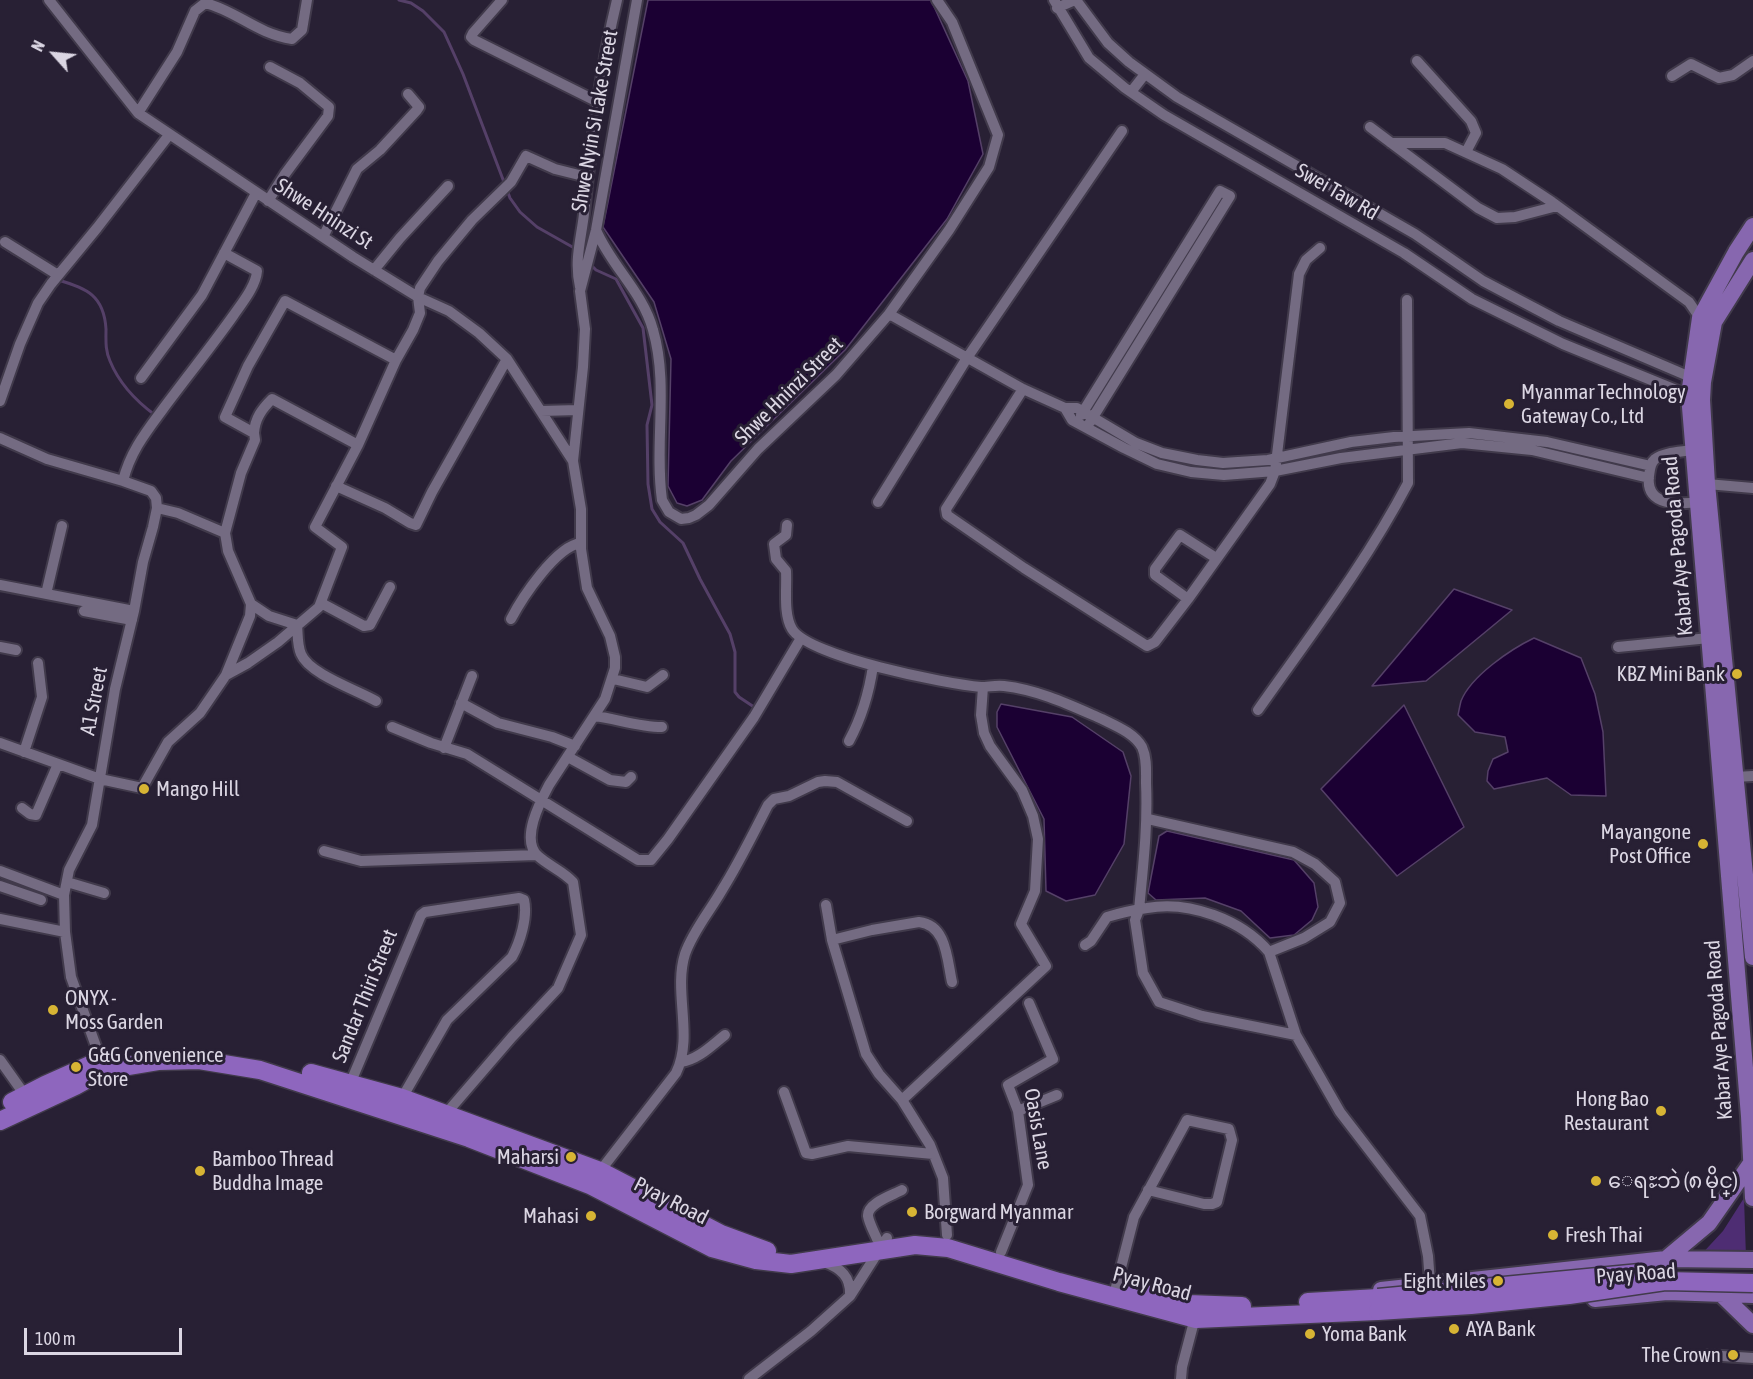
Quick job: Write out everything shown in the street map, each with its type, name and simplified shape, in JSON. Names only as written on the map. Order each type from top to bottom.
[{"type":"highway","name":"Pyay Road","points":[[0,1120],[29,1101],[103,1065],[157,1051],[200,1049],[262,1059],[402,1098],[442,1120]]},
{"type":"highway","name":"Pyay Road","points":[[103,1065],[199,1060],[260,1070],[442,1120],[595,1178],[759,1249],[791,1253],[881,1242],[948,1248],[1103,1295],[1196,1312],[1378,1304],[1663,1271],[1753,1272]]},
{"type":"highway","name":"Pyay Road","points":[[0,1108],[29,1101]]},
{"type":"highway","name":"Pyay Road","points":[[595,1178],[712,1248],[774,1263],[791,1264],[821,1260],[915,1234],[947,1235],[1196,1312]]},
{"type":"highway","name":"Pyay Road","points":[[1378,1304],[1482,1304],[1569,1295],[1665,1281],[1753,1283]]},
{"type":"main road","name":"Kabar Aye Pagoda Road","points":[[1704,496],[1692,450],[1700,318],[1753,226]]},
{"type":"main road","name":"Kabar Aye Pagoda Road","points":[[1696,380],[1714,322],[1753,260]]},
{"type":"main road","name":"Kabar Aye Pagoda Road","points":[[1695,397],[1704,496],[1712,631],[1731,787],[1742,928],[1753,1198]]},
{"type":"main road","name":"Kabar Aye Pagoda Road","points":[[1731,787],[1749,871],[1742,928],[1753,957]]},
{"type":"main road","points":[[1666,1259],[1709,1223],[1751,1163]]},
{"type":"main road","name":"Pyay Road","points":[[1342,1307],[1382,1289],[1430,1283],[1666,1259],[1753,1260]]},
{"type":"main road","name":"Pyay Road","points":[[1342,1307],[1381,1319],[1667,1292],[1753,1295]]},
{"type":"main road","points":[[1720,1293],[1753,1325]]},
{"type":"street","name":"Shwe Hninzi St","points":[[49,0],[138,113],[374,270],[469,324],[507,359],[573,461]]},
{"type":"street","points":[[138,113],[177,52],[195,11],[204,2],[254,28],[282,38],[292,39],[302,30],[307,0]]},
{"type":"street","points":[[502,0],[471,37],[596,100]]},
{"type":"street","points":[[442,1120],[558,988],[581,935],[573,882],[536,855],[531,844],[532,828],[541,799],[595,716],[613,679],[615,657],[610,636],[587,588],[581,543],[581,509],[573,461],[585,329],[576,260],[580,244],[596,100],[617,0]]},
{"type":"street","name":"Shwe Nyin Si Lake Street","points":[[580,291],[596,230],[637,0]]},
{"type":"street","name":"Shwe Hninzi Street","points":[[596,230],[603,247],[640,300],[653,328],[660,378],[659,447],[662,500],[669,512],[681,519],[689,518],[709,505],[758,449],[836,375],[889,314],[949,230],[989,166],[998,135],[952,22],[938,0]]},
{"type":"street","points":[[1055,4],[1076,0]]},
{"type":"street","name":"Swei Taw Rd","points":[[1076,0],[1108,43],[1177,97],[1415,234],[1483,281],[1559,321],[1696,380]]},
{"type":"street","name":"Swei Taw Rd","points":[[1055,4],[1089,58],[1164,115],[1404,253],[1472,299],[1563,344],[1695,397]]},
{"type":"street","points":[[1417,61],[1471,121],[1476,133],[1466,152]]},
{"type":"street","points":[[1672,76],[1691,64],[1719,78],[1733,75],[1753,61]]},
{"type":"street","points":[[268,201],[328,116],[329,107],[300,83],[270,67]]},
{"type":"street","points":[[1131,92],[1145,74]]},
{"type":"street","points":[[324,235],[357,169],[380,150],[419,107],[408,94]]},
{"type":"street","points":[[1370,127],[1478,208],[1497,218],[1557,206]]},
{"type":"street","points":[[878,502],[967,358],[1122,131]]},
{"type":"street","points":[[0,401],[28,324],[55,279],[169,135]]},
{"type":"street","points":[[1391,143],[1445,142],[1502,169],[1689,302],[1700,318]]},
{"type":"street","points":[[226,675],[278,642],[319,607],[342,547],[315,527],[358,445],[420,313],[418,297],[420,288],[438,261],[472,220],[512,182],[526,156],[537,163],[587,177]]},
{"type":"street","points":[[374,270],[448,186]]},
{"type":"street","points":[[1081,425],[1230,196],[1220,191],[1088,414]]},
{"type":"street","points":[[141,378],[202,295],[256,193]]},
{"type":"street","points":[[5,242],[55,279]]},
{"type":"street","points":[[1023,389],[946,509],[947,515],[1024,568],[1147,646],[1155,642],[1188,599],[1270,484],[1275,471],[1299,274],[1306,260],[1320,248]]},
{"type":"street","points":[[123,481],[133,451],[146,431],[245,299],[256,277],[256,271],[224,253]]},
{"type":"street","points":[[1472,299],[1483,281]]},
{"type":"street","points":[[1258,710],[1347,583],[1394,510],[1408,483],[1407,300]]},
{"type":"street","points":[[254,433],[225,417],[248,366],[285,301],[396,360]]},
{"type":"street","points":[[889,314],[1023,389],[1065,408],[1077,408],[1136,443],[1162,453],[1199,461],[1223,463],[1276,458],[1351,442],[1408,435],[1469,433],[1524,439],[1592,451],[1651,466]]},
{"type":"street","points":[[336,486],[416,525],[432,492],[507,359]]},
{"type":"street","points":[[0,743],[100,779],[142,788],[168,742],[200,713],[226,675],[250,616],[251,604],[228,551],[225,533],[241,473],[255,440],[255,423],[260,413],[272,399],[358,445]]},
{"type":"street","points":[[1065,408],[1072,420],[1157,464],[1197,472],[1224,475],[1275,471],[1341,458],[1462,443],[1532,450],[1649,478]]},
{"type":"street","points":[[541,411],[578,410]]},
{"type":"street","points":[[0,440],[47,459],[151,491],[156,498],[157,508],[178,513],[225,533]]},
{"type":"street","points":[[1692,450],[1665,455],[1654,460],[1648,485],[1654,497],[1672,503],[1753,488]]},
{"type":"street","points":[[1197,472],[1199,461]]},
{"type":"street","name":"A1 Street","points":[[103,1065],[71,977],[64,896],[69,870],[92,825],[115,689],[157,508]]},
{"type":"street","points":[[787,525],[786,535],[774,544],[776,559],[786,571],[788,613],[792,628],[801,638],[859,663],[983,687],[1002,685],[1054,697],[1124,730],[1134,738],[1141,746],[1145,756],[1148,819],[1139,910],[1134,920],[1143,973],[1159,1002],[1202,1016],[1296,1035]]},
{"type":"street","points":[[46,594],[62,526]]},
{"type":"street","points":[[1188,599],[1155,575],[1154,572],[1166,554],[1180,536],[1216,558]]},
{"type":"street","points":[[511,620],[545,569],[574,544],[581,543]]},
{"type":"street","points":[[0,585],[133,615]]},
{"type":"street","points":[[321,603],[364,626],[370,625],[390,587]]},
{"type":"street","points":[[251,604],[269,616],[297,625]]},
{"type":"street","points":[[84,611],[133,615]]},
{"type":"street","points":[[297,625],[301,653],[306,662],[327,676],[376,701]]},
{"type":"street","points":[[1618,646],[1712,631]]},
{"type":"street","points":[[392,727],[444,748],[467,754],[638,860],[651,860],[754,717],[801,638]]},
{"type":"street","points":[[0,647],[16,650]]},
{"type":"street","points":[[24,752],[42,697],[38,663]]},
{"type":"street","points":[[849,741],[869,692],[873,666]]},
{"type":"street","points":[[613,679],[646,687],[663,675]]},
{"type":"street","points":[[444,748],[472,676]]},
{"type":"street","points":[[903,1100],[1046,966],[1021,924],[1035,891],[1038,839],[1035,824],[1022,790],[990,746],[984,733],[981,715],[983,687]]},
{"type":"street","points":[[461,703],[498,723],[552,737],[575,746]]},
{"type":"street","points":[[595,716],[649,727],[662,727]]},
{"type":"street","points":[[568,757],[610,780],[626,782],[631,777]]},
{"type":"street","points":[[22,808],[36,815],[58,764]]},
{"type":"street","points":[[1731,787],[1753,776]]},
{"type":"street","points":[[595,1178],[676,1072],[681,1062],[683,1044],[680,977],[685,954],[697,929],[735,869],[768,805],[774,799],[789,796],[825,781],[837,782],[907,821]]},
{"type":"street","points":[[1148,819],[1293,852],[1315,864],[1335,882],[1340,903],[1330,922],[1304,938],[1269,952]]},
{"type":"street","points":[[324,850],[361,861],[536,855]]},
{"type":"street","points":[[0,871],[64,896]]},
{"type":"street","points":[[66,882],[104,893]]},
{"type":"street","points":[[0,886],[40,900]]},
{"type":"street","name":"Sandar Thiri Street","points":[[350,1084],[416,924],[424,912],[519,898],[524,900],[519,945],[512,957],[447,1020],[402,1098]]},
{"type":"street","points":[[826,905],[832,940],[866,1054],[879,1074],[903,1100],[933,1154],[943,1178],[947,1235]]},
{"type":"street","points":[[1085,945],[1092,941],[1107,917],[1149,907],[1189,908],[1224,918],[1260,942],[1269,952],[1296,1035],[1340,1112],[1420,1216],[1428,1256],[1430,1283]]},
{"type":"street","points":[[0,919],[66,932]]},
{"type":"street","points":[[832,940],[872,930],[919,922],[926,923],[939,932],[952,982]]},
{"type":"street","name":"Oasis Lane","points":[[1001,1252],[1028,1185],[1018,1111],[1008,1084],[1053,1059],[1029,1003]]},
{"type":"street","points":[[681,1062],[691,1061],[725,1035]]},
{"type":"street","points":[[0,1060],[29,1101]]},
{"type":"street","points":[[784,1092],[806,1153],[812,1154],[848,1146],[933,1154]]},
{"type":"street","points":[[1018,1111],[1057,1095]]},
{"type":"street","points":[[1116,1287],[1134,1217],[1148,1190],[1187,1120],[1229,1129],[1232,1140],[1216,1202],[1204,1203],[1148,1190]]},
{"type":"street","points":[[749,1379],[811,1331],[850,1296],[881,1242],[868,1216],[870,1210],[902,1190]]},
{"type":"street","points":[[1666,1259],[1667,1292]]},
{"type":"street","points":[[821,1260],[838,1267],[846,1276],[851,1286],[850,1296]]},
{"type":"street","points":[[1181,1379],[1182,1366],[1196,1312]]},
{"type":"street","points":[[1707,1355],[1753,1358]]},
{"type":"shaded area","points":[[648,0],[931,0],[968,81],[983,154],[947,219],[845,350],[731,461],[702,500],[687,506],[677,503],[668,486],[671,359],[654,302],[603,227]]},
{"type":"shaded area","points":[[1454,589],[1512,610],[1426,681],[1372,686]]},
{"type":"shaded area","points":[[1534,638],[1581,658],[1595,694],[1603,732],[1606,796],[1571,795],[1547,778],[1494,789],[1487,781],[1493,759],[1508,752],[1505,737],[1475,732],[1458,715],[1461,701],[1473,682],[1482,673],[1503,656]]},
{"type":"shaded area","points":[[1001,704],[1072,717],[1123,752],[1131,776],[1124,844],[1095,895],[1066,901],[1046,891],[1044,819],[997,727],[997,712]]},
{"type":"shaded area","points":[[1404,705],[1464,827],[1397,876],[1321,789]]},
{"type":"shaded area","points":[[1167,831],[1294,860],[1314,883],[1318,907],[1312,920],[1294,935],[1270,938],[1241,911],[1205,898],[1156,900],[1148,893],[1159,836]]},
{"type":"shaded area","points":[[1744,1198],[1746,1257],[1698,1258],[1723,1231]]},
{"type":"waterway","points":[[399,0],[411,3],[423,11],[444,32],[463,74],[510,198],[520,212],[537,227],[576,249]]},
{"type":"waterway","points":[[0,245],[14,254]]},
{"type":"waterway","points":[[591,265],[596,270],[616,279],[643,328],[652,405],[647,425],[648,484],[652,509],[660,522],[683,543],[730,634],[735,652],[735,692],[757,709]]},
{"type":"waterway","points":[[58,280],[85,290],[98,301],[105,318],[108,357],[118,377],[129,391],[155,415]]},
{"type":"place","name":"Myanmar Technology Gateway Co., Ltd","points":[[1509,404]]},
{"type":"place","name":"KBZ Mini Bank","points":[[1737,674]]},
{"type":"place","name":"Mango Hill","points":[[144,789]]},
{"type":"place","name":"Mayangone Post Office","points":[[1703,844]]},
{"type":"place","name":"ONYX - Moss Garden","points":[[53,1010]]},
{"type":"place","name":"G&G Convenience Store","points":[[76,1067]]},
{"type":"place","name":"Hong Bao Restaurant","points":[[1661,1111]]},
{"type":"place","name":"Maharsi","points":[[571,1157]]},
{"type":"place","name":"Bamboo Thread Buddha Image","points":[[200,1171]]},
{"type":"place","name":"ေရႊဘဲ (၈ မိုင္)","points":[[1596,1181]]},
{"type":"place","name":"Borgward Myanmar","points":[[912,1212]]},
{"type":"place","name":"Mahasi","points":[[591,1216]]},
{"type":"place","name":"Fresh Thai","points":[[1553,1235]]},
{"type":"place","name":"Eight Miles","points":[[1498,1281]]},
{"type":"place","name":"AYA Bank","points":[[1454,1329]]},
{"type":"place","name":"Yoma Bank","points":[[1310,1334]]},
{"type":"place","name":"The Crown","points":[[1733,1355]]}]
